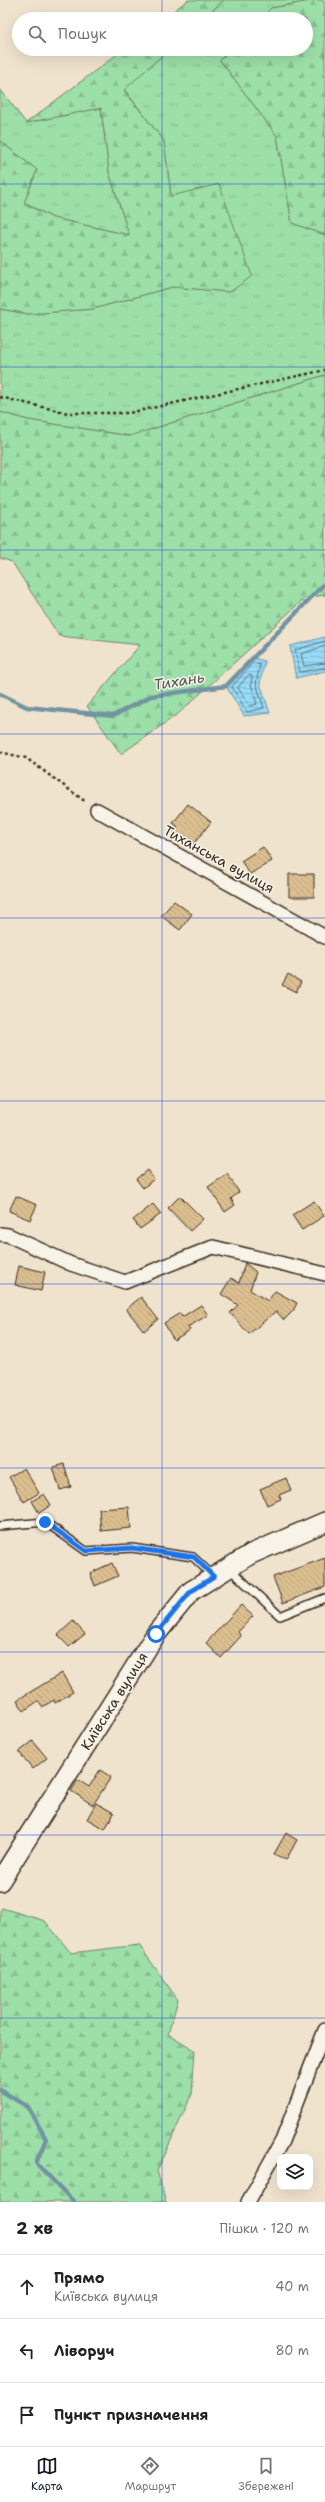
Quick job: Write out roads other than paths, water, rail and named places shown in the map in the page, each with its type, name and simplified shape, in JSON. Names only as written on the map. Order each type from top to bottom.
[{"type":"main road","name":"Київська вулиця","points":[[0,1881],[156,1634],[191,1591],[251,1554],[325,1522]]},
{"type":"street","name":"Тиханська вулиця","points":[[97,810],[325,937]]},
{"type":"street","points":[[0,1234],[8,1235],[71,1264],[125,1282],[213,1247],[325,1274]]},
{"type":"street","points":[[248,2202],[282,2141],[325,2030]]},
{"type":"lane","points":[[0,1526],[45,1522],[86,1551],[132,1548],[194,1557],[221,1572],[280,1616],[325,1598]]},
{"type":"water","points":[[325,637],[325,671],[296,678],[290,646]]},
{"type":"water","points":[[253,658],[265,661],[260,683],[270,713],[244,716],[226,686]]},
{"type":"waterway","name":"Тихань","points":[[0,694],[27,707],[113,716],[151,696],[226,686],[325,583]]},
{"type":"waterway","name":"Тихань","points":[[0,2090],[28,2107],[46,2139],[36,2163],[74,2202]]}]
